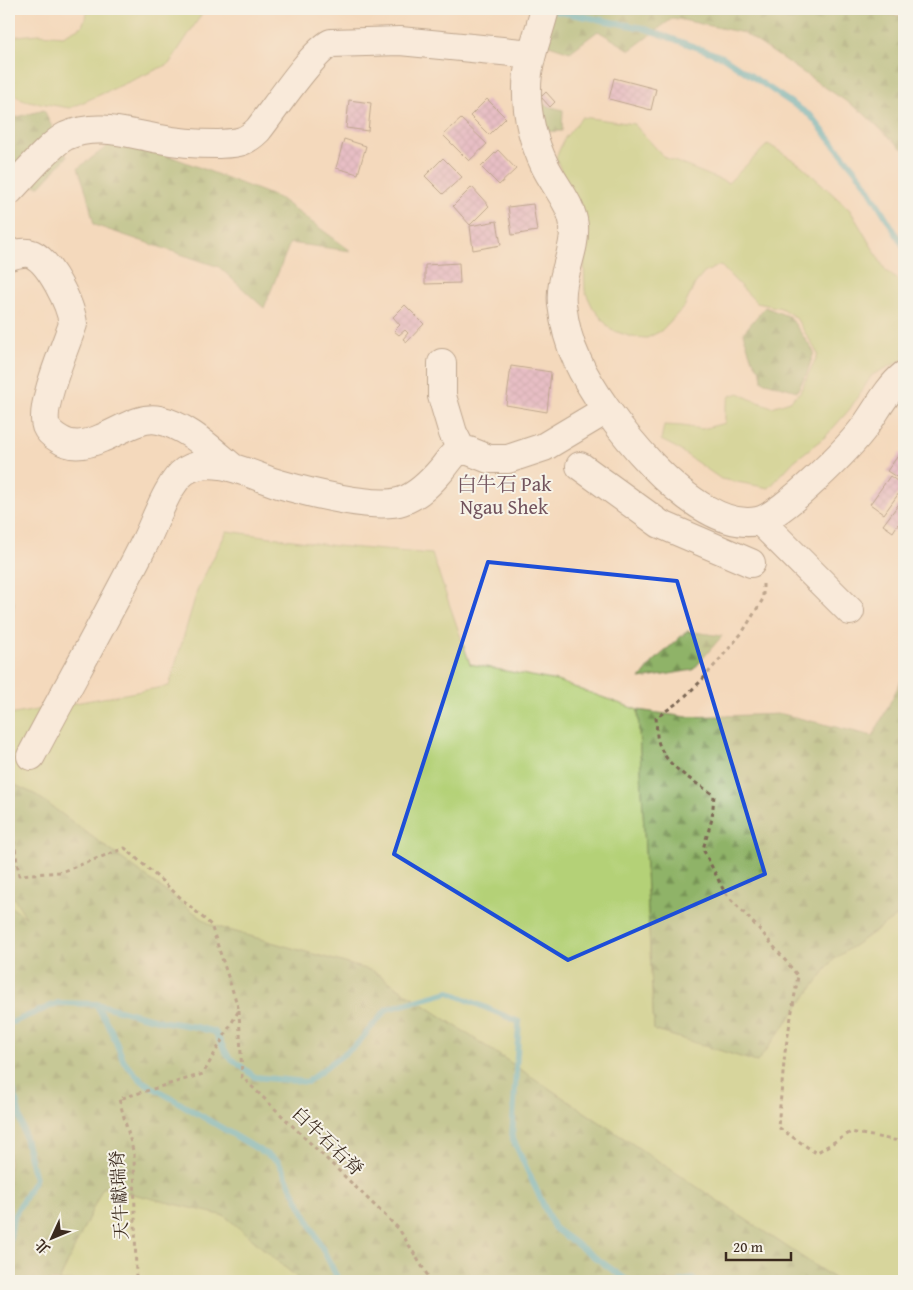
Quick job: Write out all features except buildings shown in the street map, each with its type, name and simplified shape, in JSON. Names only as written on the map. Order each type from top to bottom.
[{"type":"street","points":[[543,17],[528,74],[527,108],[531,131],[546,168],[571,212],[574,227],[561,302],[564,318],[576,359],[606,410],[644,455],[686,495],[706,509],[732,520],[746,523],[760,521],[774,513],[822,473],[865,426],[887,394],[904,375]]},
{"type":"street","points":[[9,192],[54,145],[64,137],[77,132],[110,129],[159,139],[197,144],[241,143],[258,130],[300,74],[323,47],[331,43],[400,41],[532,54]]},
{"type":"street","points":[[9,256],[23,252],[32,254],[40,260],[48,269],[60,290],[72,316],[73,324],[45,406],[46,426],[53,435],[62,442],[72,444],[89,443],[148,419],[159,420],[185,430],[232,467]]},
{"type":"street","points":[[442,363],[442,396],[452,433],[462,451]]},
{"type":"street","points":[[31,756],[144,545],[172,482],[186,471],[198,466],[218,465],[232,467],[272,482],[310,493],[370,503],[401,501],[413,496],[436,476],[455,453],[469,451],[489,460],[508,459],[544,447],[606,410]]},
{"type":"street","points":[[580,466],[660,524],[751,563]]},
{"type":"street","points":[[660,524],[686,495]]},
{"type":"street","points":[[760,521],[850,611]]},
{"type":"path","points":[[751,563],[764,572],[763,599],[742,633],[702,680],[680,702],[656,718],[658,740],[664,756],[675,768],[714,795],[712,819],[703,849],[725,893],[761,931],[798,976],[785,1052],[778,1127],[816,1154],[851,1132],[904,1142]]},
{"type":"path","name":"白牛石右脊","points":[[9,810],[19,875],[61,872],[126,848],[211,925],[239,1010],[242,1077],[399,1228],[431,1281]]},
{"type":"path","name":"天牛獻瑞脊","points":[[136,1281],[134,1154],[120,1099],[203,1074],[239,1010]]},
{"type":"highlighted area","points":[[488,562],[677,581],[765,874],[568,960],[394,854]]},
{"type":"green space","points":[[87,9],[205,9],[169,64],[70,108],[22,100],[9,85],[10,43],[17,36],[39,34],[63,36],[82,26],[88,11]]},
{"type":"green space","points":[[547,9],[798,9],[904,16],[904,149],[862,112],[744,33],[673,18],[630,50],[598,31],[570,52],[537,41]]},
{"type":"green space","points":[[537,103],[563,110],[562,131],[541,132]]},
{"type":"green space","points":[[44,110],[67,157],[40,186],[9,184],[9,119]]},
{"type":"green space","points":[[582,117],[634,124],[664,157],[728,183],[768,144],[801,165],[850,210],[886,271],[904,285],[904,359],[872,375],[849,410],[826,436],[794,461],[769,488],[721,479],[675,447],[661,440],[664,425],[702,429],[725,423],[725,409],[730,396],[739,393],[772,407],[790,401],[800,392],[818,354],[796,318],[781,308],[757,303],[720,265],[704,273],[695,284],[684,307],[661,331],[647,338],[632,337],[611,330],[593,308],[585,291],[584,259],[588,230],[568,189],[556,158],[564,139]]},
{"type":"green space","points":[[120,137],[279,198],[351,251],[290,243],[264,308],[219,267],[94,225],[87,194],[78,168]]},
{"type":"green space","points":[[765,307],[790,317],[814,352],[807,373],[797,391],[762,381],[761,372],[751,357],[743,333]]},
{"type":"green space","points":[[227,531],[336,546],[432,554],[470,664],[557,681],[638,710],[654,1030],[757,1062],[833,960],[904,911],[904,1281],[838,1281],[373,971],[211,925],[36,795],[9,782],[9,715],[169,686],[198,588]]},
{"type":"green space","points":[[9,589],[14,603],[9,646]]},
{"type":"green space","points":[[687,631],[722,636],[693,670],[640,679],[653,662]]},
{"type":"green space","points":[[904,675],[904,911],[833,960],[757,1062],[654,1030],[638,710],[687,717],[782,714],[873,736]]},
{"type":"green space","points":[[9,782],[36,795],[211,925],[373,971],[838,1281],[301,1281],[225,1216],[103,1187],[59,1281],[9,1281],[9,906],[26,917],[9,890]]},
{"type":"green space","points":[[9,890],[27,918],[9,906]]},
{"type":"green space","points":[[103,1186],[225,1216],[301,1281],[59,1281]]},
{"type":"waterway","points":[[550,10],[643,28],[723,57],[811,116],[864,181],[904,247]]},
{"type":"waterway","points":[[96,1004],[161,1021],[215,1032],[228,1056],[255,1077],[307,1082],[357,1044],[387,1009],[449,992],[519,1022],[512,1137],[554,1228],[628,1281]]},
{"type":"waterway","points":[[9,1022],[58,1003],[96,1004],[111,1030],[124,1062],[142,1081],[278,1161],[339,1281]]},
{"type":"waterway","points":[[9,1081],[12,1084],[35,1179],[13,1218],[9,1246]]},
{"type":"waterway","points":[[681,1281],[693,1279],[695,1281]]},
{"type":"district","name":"白牛石 Pak Ngau Shek","points":[[504,494]]}]
